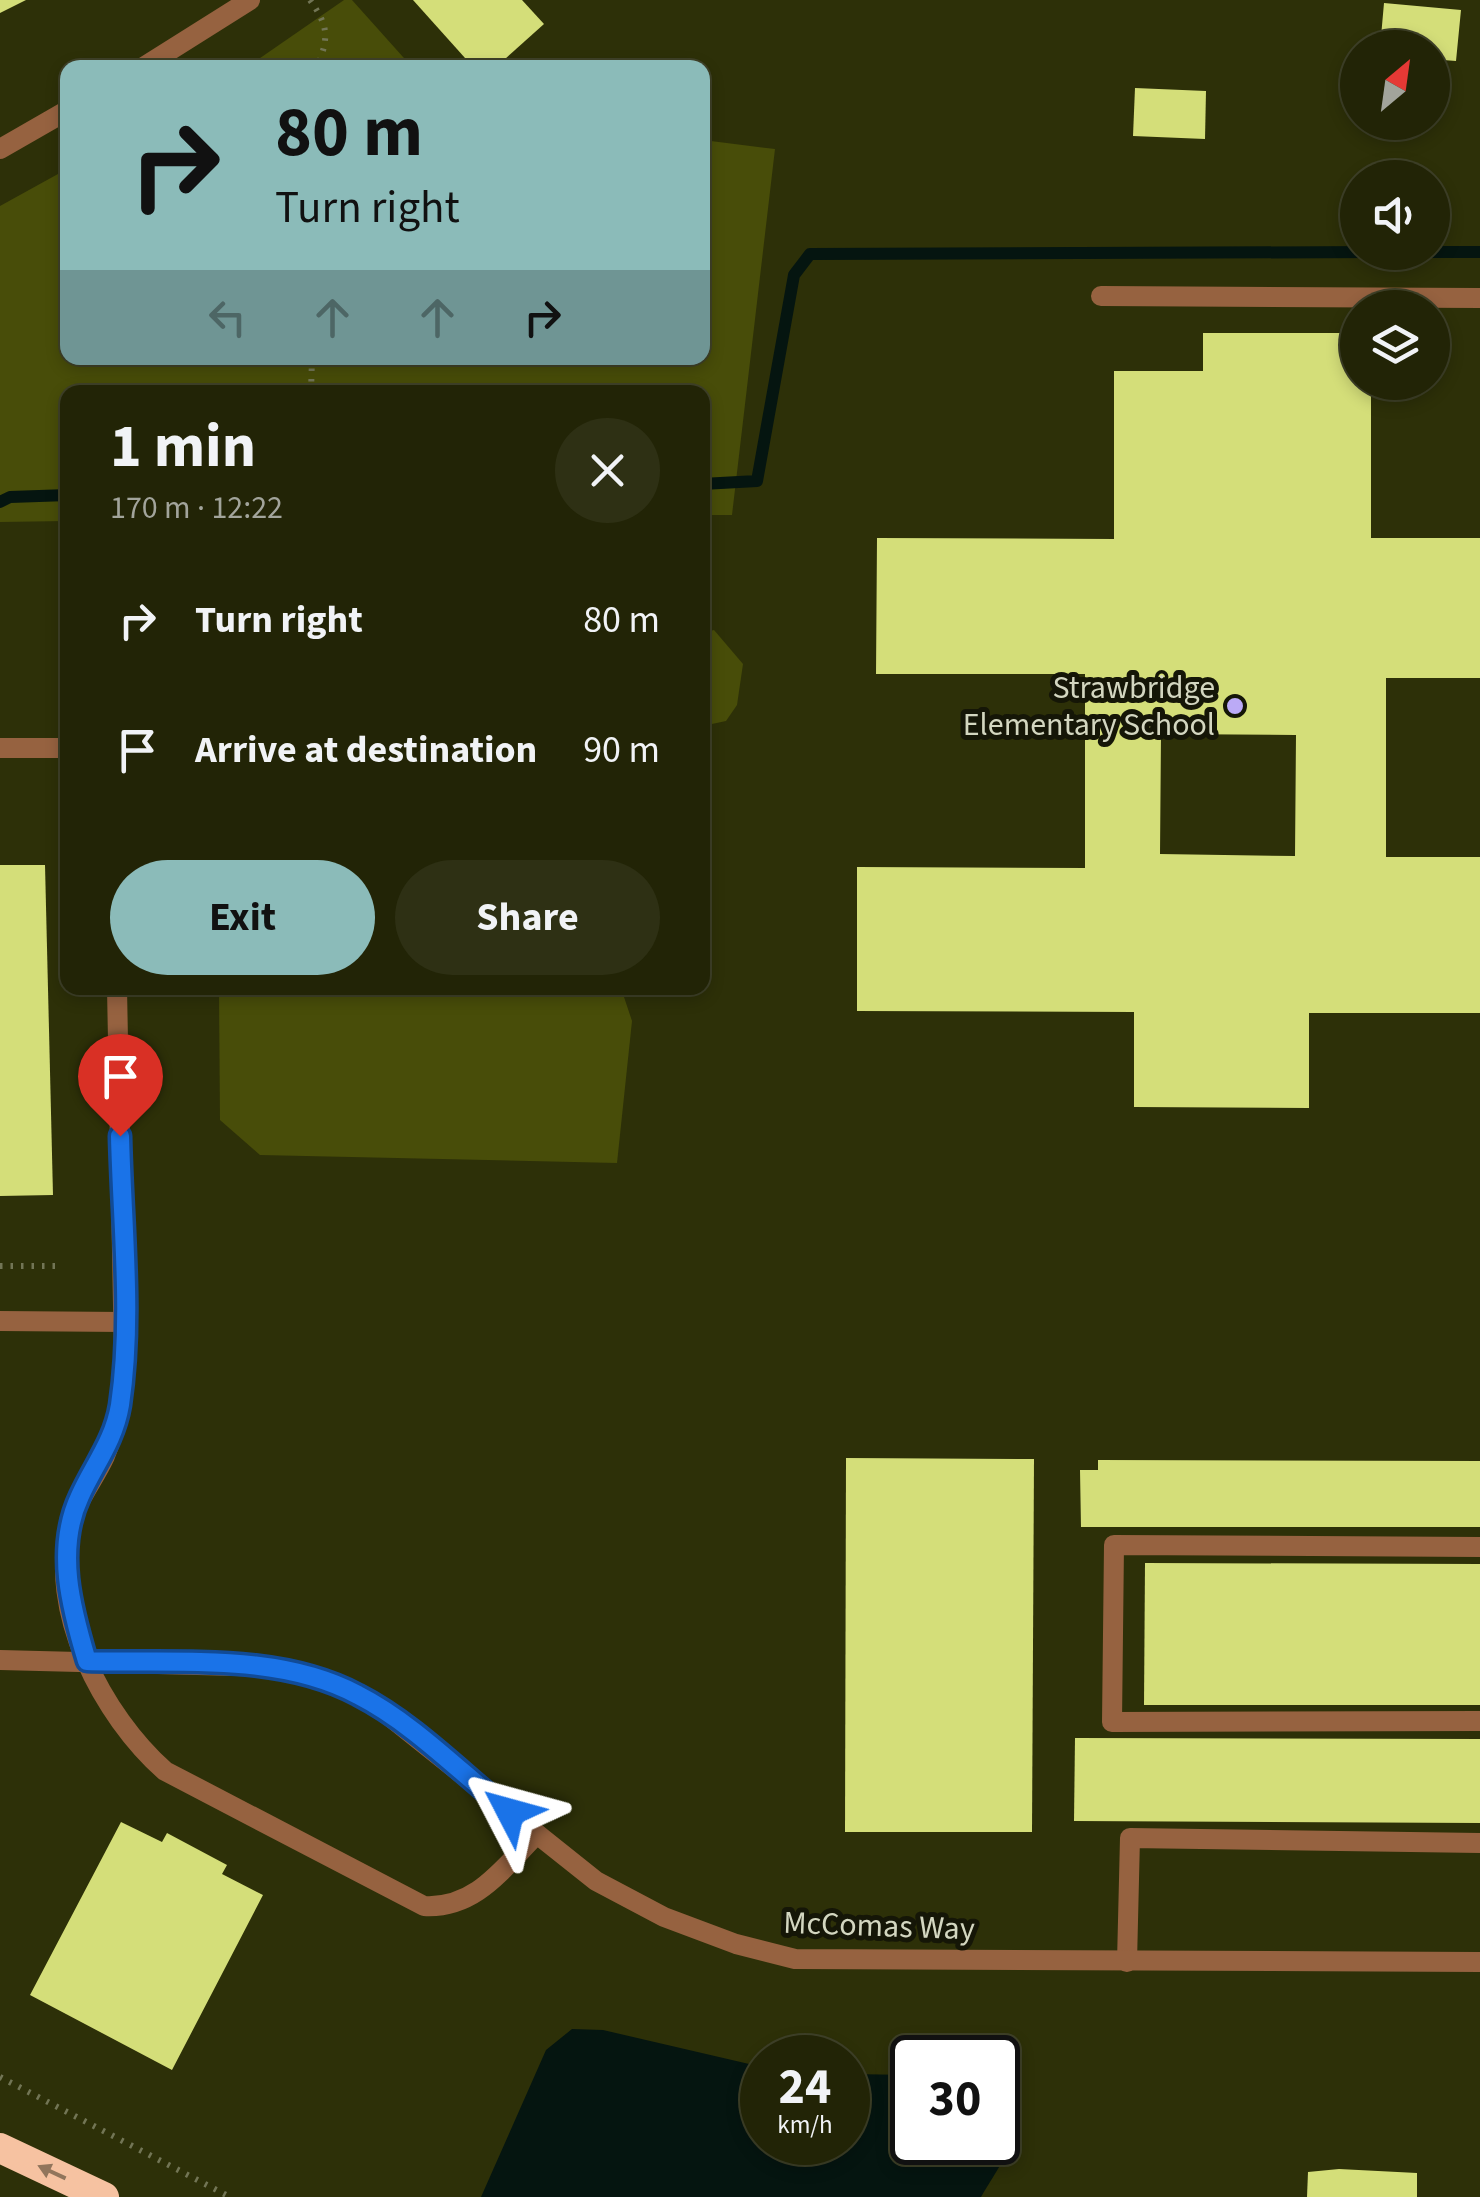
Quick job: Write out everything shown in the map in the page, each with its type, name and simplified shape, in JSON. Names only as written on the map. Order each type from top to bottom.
[{"type":"highway","points":[[0,2148],[104,2197]]},
{"type":"street","points":[[155,60],[250,0]]},
{"type":"street","points":[[0,149],[60,115]]},
{"type":"street","points":[[1101,296],[1480,298]]},
{"type":"street","points":[[0,748],[60,748]]},
{"type":"street","points":[[117,995],[124,1322],[120,1408],[104,1457],[80,1496],[69,1530],[69,1600],[87,1661],[131,1736],[166,1772],[424,1906],[448,1907],[471,1899],[537,1834]]},
{"type":"street","points":[[0,1322],[124,1322]]},
{"type":"street","points":[[1480,1547],[1114,1546],[1112,1722],[1480,1721]]},
{"type":"street","name":"McComas Way","points":[[0,1660],[272,1666],[321,1678],[374,1704],[596,1880],[664,1917],[736,1944],[795,1959],[1480,1962]]},
{"type":"street","points":[[1127,1962],[1130,1838],[1480,1842]]},
{"type":"path","points":[[310,0],[327,24],[328,40],[320,60]]},
{"type":"path","points":[[0,1266],[63,1266]]},
{"type":"path","points":[[0,2077],[230,2197]]},
{"type":"green space","points":[[344,0],[352,0],[406,60],[257,60]]},
{"type":"green space","points":[[710,141],[775,149],[732,515],[710,515],[710,385],[60,385],[60,521],[0,522],[0,206],[60,173],[60,365],[710,365]]},
{"type":"green space","points":[[714,630],[743,664],[737,705],[726,721],[712,724],[710,722],[710,631]]},
{"type":"green space","points":[[219,995],[623,995],[632,1021],[617,1163],[260,1155],[220,1120]]},
{"type":"shaded area","points":[[572,2029],[603,2030],[740,2062],[740,2165],[870,2165],[870,2074],[890,2075],[890,2165],[1000,2165],[981,2197],[481,2197],[546,2050]]},
{"type":"building","points":[[0,0],[26,0],[0,13]]},
{"type":"building","points":[[413,0],[522,0],[544,24],[504,60],[467,60]]},
{"type":"building","points":[[1384,3],[1461,10],[1456,61],[1450,61],[1450,30],[1382,30]]},
{"type":"building","points":[[1135,88],[1206,91],[1205,139],[1133,136]]},
{"type":"building","name":"Strawbridge Elementary School","points":[[1203,333],[1340,333],[1340,400],[1371,400],[1371,538],[1480,538],[1480,678],[1386,678],[1386,857],[1480,857],[1480,1013],[1309,1013],[1309,1108],[1134,1107],[1134,1012],[857,1011],[857,867],[1085,868],[1085,674],[876,674],[877,538],[1114,539],[1114,371],[1203,371]],"holes":[[[1161,734],[1296,735],[1295,856],[1160,854]]]},
{"type":"building","points":[[0,865],[45,865],[53,1195],[0,1196]]},
{"type":"building","points":[[846,1458],[1034,1459],[1032,1832],[845,1832]]},
{"type":"building","points":[[1098,1460],[1480,1461],[1480,1527],[1081,1527],[1080,1470],[1098,1470]]},
{"type":"building","points":[[1145,1563],[1480,1564],[1480,1705],[1144,1705]]},
{"type":"building","points":[[1075,1738],[1480,1739],[1480,1823],[1074,1821]]},
{"type":"building","points":[[121,1822],[162,1842],[167,1833],[227,1865],[222,1874],[263,1895],[172,2070],[30,1995]]},
{"type":"building","points":[[1339,2169],[1417,2173],[1417,2197],[1307,2197],[1308,2172]]},
{"type":"waterway","points":[[710,484],[757,481],[794,275],[810,254],[1340,252]]},
{"type":"waterway","points":[[1450,252],[1480,252]]},
{"type":"waterway","points":[[0,502],[10,497],[60,495]]},
{"type":"place","name":"Strawbridge Elementary School","points":[[1235,706]]},
{"type":"route","points":[[120,1136],[124,1358],[120,1408],[104,1457],[80,1496],[69,1530],[69,1600],[87,1661],[272,1666],[321,1678],[374,1704],[510,1812]]}]
